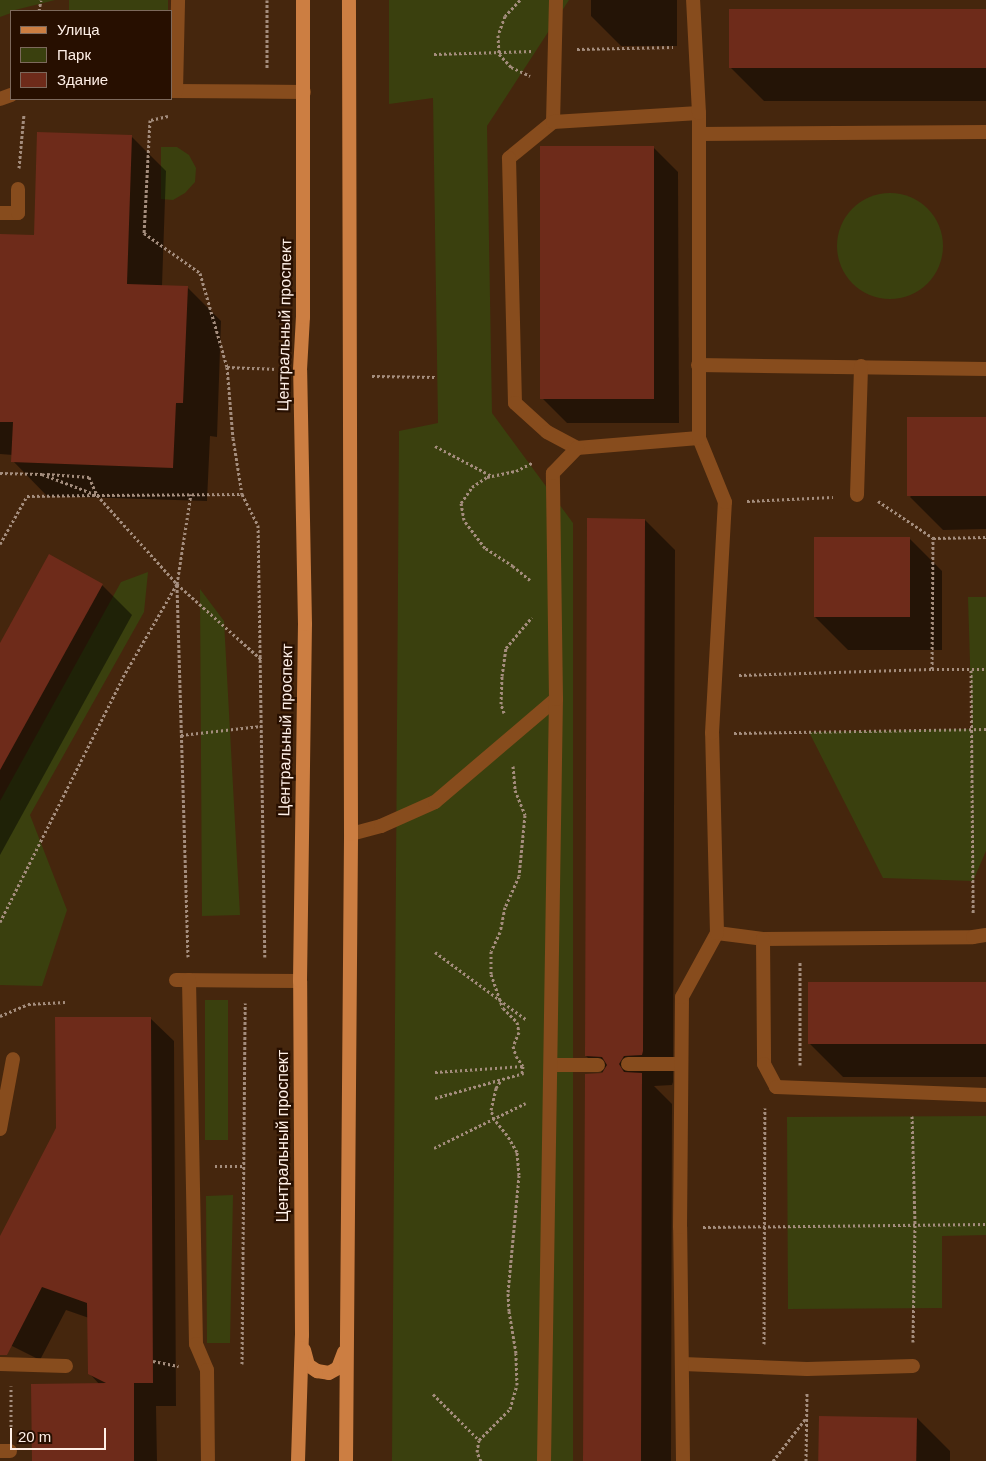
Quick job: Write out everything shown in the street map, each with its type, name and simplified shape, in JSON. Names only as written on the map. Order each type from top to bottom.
[{"type":"main road","name":"Центральный проспект","points":[[298,1461],[302,1335],[300,981],[305,634],[300,370],[304,92],[303,0]]},
{"type":"main road","points":[[346,1461],[351,834],[349,0]]},
{"type":"main road","points":[[302,1335],[306,1360],[312,1368],[323,1373],[329,1373],[338,1368],[346,1338]]},
{"type":"lane","points":[[178,0],[174,91],[304,92]]},
{"type":"lane","points":[[553,122],[556,0]]},
{"type":"lane","points":[[683,1461],[680,1227],[682,997],[717,933],[712,733],[725,502],[699,438],[699,113],[693,0]]},
{"type":"lane","points":[[699,113],[553,122],[509,158],[515,403],[547,432],[577,448],[699,438]]},
{"type":"lane","points":[[699,134],[986,132]]},
{"type":"lane","points":[[0,213],[18,213],[18,188]]},
{"type":"lane","points":[[698,365],[986,369]]},
{"type":"lane","points":[[857,496],[861,366]]},
{"type":"lane","points":[[544,1461],[556,699],[553,473],[577,448]]},
{"type":"lane","points":[[351,834],[381,826],[435,802],[556,699]]},
{"type":"lane","points":[[717,933],[763,939],[979,936]]},
{"type":"lane","points":[[763,939],[764,1064],[776,1087],[986,1095]]},
{"type":"lane","points":[[208,1461],[207,1370],[196,1344],[183,980],[300,981]]},
{"type":"lane","points":[[0,1129],[13,1059]]},
{"type":"lane","points":[[628,1064],[680,1064]]},
{"type":"lane","points":[[551,1065],[598,1065]]},
{"type":"lane","points":[[683,1364],[807,1369],[913,1366]]},
{"type":"lane","points":[[5,1365],[66,1366]]},
{"type":"path","points":[[266,0],[266,92]]},
{"type":"path","points":[[520,0],[504,16],[498,35],[499,54],[511,68],[533,77]]},
{"type":"path","points":[[18,188],[20,144],[25,108]]},
{"type":"path","points":[[177,114],[150,120],[144,233],[200,273],[227,367],[233,438],[242,494],[258,525],[262,660],[261,726],[265,980]]},
{"type":"path","points":[[534,584],[513,566],[485,548],[464,520],[461,502],[472,487],[493,476],[516,471],[536,462],[547,432]]},
{"type":"path","points":[[435,446],[493,476]]},
{"type":"path","points":[[0,473],[89,477],[98,495],[177,584],[262,660]]},
{"type":"path","points":[[42,474],[98,495]]},
{"type":"path","points":[[183,980],[181,735],[177,584],[191,494]]},
{"type":"path","points":[[0,544],[27,496],[242,494]]},
{"type":"path","points":[[932,669],[933,538]]},
{"type":"path","points":[[0,922],[124,677],[177,584]]},
{"type":"path","points":[[507,720],[501,704],[506,648],[524,624],[536,614]]},
{"type":"path","points":[[715,676],[986,669]]},
{"type":"path","points":[[971,670],[979,936]]},
{"type":"path","points":[[181,735],[261,726]]},
{"type":"path","points":[[712,733],[986,729]]},
{"type":"path","points":[[511,737],[515,790],[525,815],[519,876],[505,907],[500,932],[491,951],[491,974],[503,1008],[517,1022],[519,1032],[513,1046],[516,1056],[523,1066],[522,1073]]},
{"type":"path","points":[[800,939],[800,1088]]},
{"type":"path","points":[[435,952],[552,1038]]},
{"type":"path","points":[[242,1364],[245,980]]},
{"type":"path","points":[[0,1016],[28,1004],[65,1002]]},
{"type":"path","points":[[435,1098],[551,1065]]},
{"type":"path","points":[[435,1072],[498,1067]]},
{"type":"path","points":[[481,1461],[477,1452],[479,1440],[510,1409],[517,1385],[516,1353],[508,1292],[520,1175],[517,1152],[507,1134],[494,1119],[491,1110],[496,1088],[501,1080]]},
{"type":"path","points":[[764,1367],[765,1102],[776,1087]]},
{"type":"path","points":[[434,1148],[550,1090]]},
{"type":"path","points":[[911,1093],[915,1225],[913,1366]]},
{"type":"path","points":[[680,1227],[986,1224]]},
{"type":"path","points":[[5,1365],[5,1451]]},
{"type":"path","points":[[806,1461],[807,1369]]},
{"type":"path","points":[[433,1394],[479,1440]]},
{"type":"path","points":[[773,1461],[806,1418]]},
{"type":"green space","points":[[0,0],[55,0],[10,10],[10,13],[0,17]]},
{"type":"green space","points":[[69,0],[168,0],[168,10],[69,10]]},
{"type":"green space","points":[[389,0],[569,0],[487,126],[492,413],[573,523],[573,1461],[392,1461],[399,431],[438,423],[433,98],[389,104]]},
{"type":"green space","points":[[161,147],[177,147],[189,155],[196,168],[195,182],[185,193],[173,200],[161,199]]},
{"type":"green space","points":[[890,193],[910,197],[927,209],[939,226],[943,246],[939,266],[927,283],[910,295],[890,299],[870,295],[853,283],[841,266],[837,246],[841,226],[853,209],[870,197]]},
{"type":"green space","points":[[148,572],[144,612],[30,815],[67,910],[42,986],[0,985],[0,801],[121,582]]},
{"type":"green space","points":[[200,589],[224,621],[240,915],[202,916]]},
{"type":"green space","points":[[968,597],[986,597],[986,851],[973,881],[883,878],[809,732],[972,729]]},
{"type":"green space","points":[[205,1000],[228,1000],[228,1140],[205,1140]]},
{"type":"green space","points":[[986,1116],[986,1235],[942,1236],[942,1308],[788,1309],[787,1117]]},
{"type":"green space","points":[[233,1195],[230,1343],[207,1343],[206,1196]]},
{"type":"building","points":[[729,9],[986,9],[986,68],[729,68]]},
{"type":"building","points":[[37,132],[132,135],[127,284],[188,286],[183,403],[176,403],[173,468],[11,462],[13,422],[0,422],[0,234],[34,235]]},
{"type":"building","points":[[540,146],[654,146],[654,399],[540,399]]},
{"type":"building","points":[[907,417],[986,417],[986,496],[907,496]]},
{"type":"building","points":[[587,518],[645,519],[643,1051],[642,1055],[624,1056],[619,1064],[624,1072],[642,1073],[641,1461],[583,1461],[585,1074],[602,1073],[607,1065],[602,1057],[585,1056]]},
{"type":"building","points":[[814,537],[910,537],[910,617],[814,617]]},
{"type":"building","points":[[49,554],[103,584],[0,770],[0,643]]},
{"type":"building","points":[[808,982],[986,982],[986,1044],[808,1044]]},
{"type":"building","points":[[55,1017],[151,1017],[153,1383],[134,1383],[134,1461],[32,1461],[31,1384],[106,1383],[88,1374],[87,1303],[42,1287],[7,1355],[0,1355],[0,1236],[56,1128]]},
{"type":"building","points":[[819,1416],[917,1418],[916,1461],[818,1461]]}]
